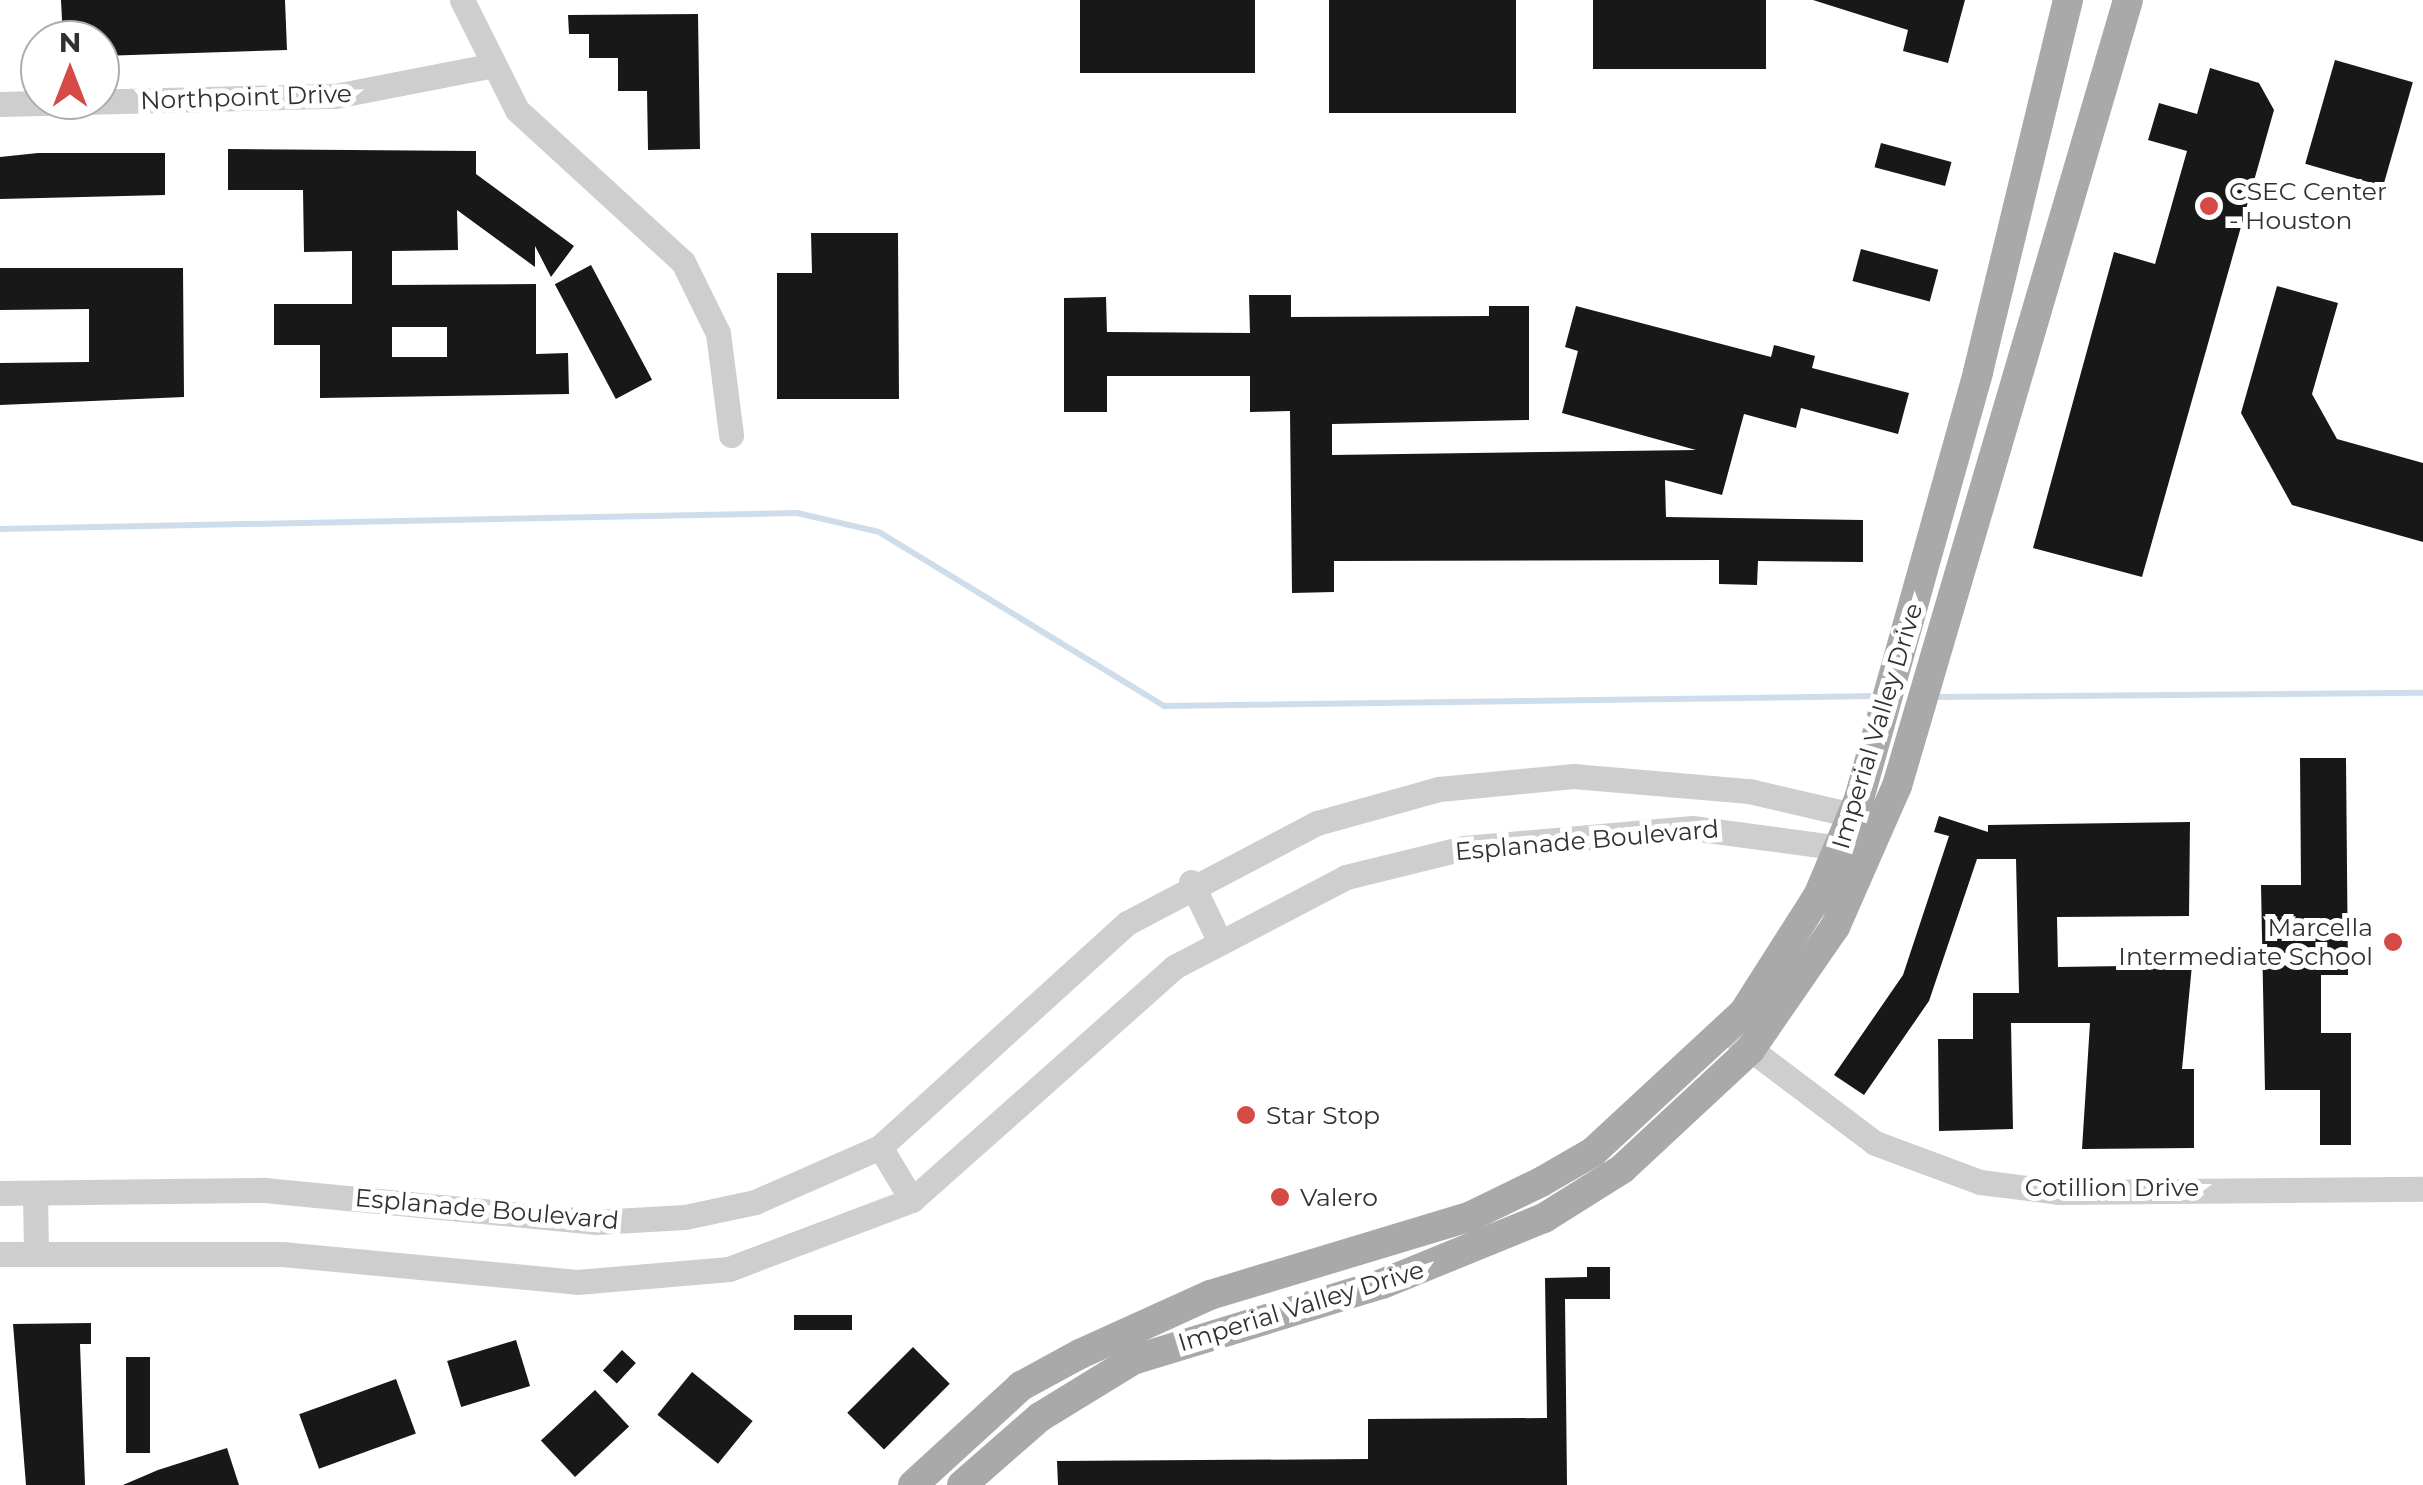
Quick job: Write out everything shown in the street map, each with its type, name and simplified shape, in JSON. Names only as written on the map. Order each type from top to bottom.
[{"type":"main road","name":"Imperial Valley Drive","points":[[914,1485],[1021,1386],[1210,1294],[1471,1216],[1602,1144],[1725,1030],[1795,936],[1838,853],[1852,815],[1900,656],[2068,0]]},
{"type":"main road","name":"Imperial Valley Drive","points":[[962,1485],[1040,1417],[1133,1360],[1471,1252],[1622,1168],[1750,1050],[1808,972],[1874,846],[1908,748],[2128,0]]},
{"type":"main road","points":[[2004,254],[2048,270]]},
{"type":"main road","points":[[1602,1144],[1622,1168]]},
{"type":"main road","points":[[1290,1272],[1298,1306]]},
{"type":"main road","points":[[1021,1386],[1040,1417]]},
{"type":"street","points":[[462,0],[489,66],[517,110],[683,262],[718,334],[731,435]]},
{"type":"street","name":"Northpoint Drive","points":[[0,104],[335,96],[489,66]]},
{"type":"street","name":"Esplanade Boulevard","points":[[0,1194],[264,1190],[637,1221],[755,1202],[880,1147],[1127,923],[1191,882],[1317,823],[1500,780],[1639,777],[1852,815]]},
{"type":"street","points":[[1852,815],[1874,846]]},
{"type":"street","name":"Esplanade Boulevard","points":[[0,1254],[282,1254],[626,1282],[777,1257],[912,1200],[1014,1117],[1089,1036],[1218,938],[1346,877],[1464,848],[1731,828],[1838,853],[1874,846]]},
{"type":"street","points":[[1191,882],[1218,938]]},
{"type":"street","name":"Cotillion Drive","points":[[1725,1030],[1875,1144],[1980,1182],[2059,1192],[2423,1188]]},
{"type":"street","points":[[880,1147],[912,1200]]},
{"type":"street","points":[[35,1193],[36,1253]]},
{"type":"building","points":[[61,0],[285,0],[287,50],[120,55],[120,20],[62,20]]},
{"type":"building","points":[[1080,0],[1255,0],[1255,73],[1080,73]]},
{"type":"building","points":[[1329,0],[1516,0],[1516,113],[1329,113]]},
{"type":"building","points":[[1593,0],[1766,0],[1766,69],[1593,69]]},
{"type":"building","points":[[1813,0],[1965,0],[1948,63],[1903,51],[1908,30]]},
{"type":"building","points":[[698,14],[700,149],[648,150],[647,91],[618,91],[618,58],[589,58],[589,34],[569,34],[568,15]]},
{"type":"building","points":[[2335,60],[2413,82],[2383,186],[2305,164]]},
{"type":"building","points":[[2210,68],[2259,83],[2274,110],[2142,577],[2033,548],[2114,252],[2155,264],[2187,151],[2148,140],[2159,103],[2197,114]]},
{"type":"building","points":[[1881,143],[1952,162],[1945,186],[1875,167]]},
{"type":"building","points":[[228,149],[476,151],[476,174],[574,246],[551,277],[535,246],[535,267],[457,210],[458,250],[392,251],[392,285],[536,284],[536,354],[568,353],[569,394],[320,398],[320,345],[274,345],[274,304],[352,304],[352,251],[304,252],[303,190],[228,190]],"holes":[[[392,327],[447,327],[447,357],[392,357]]]},
{"type":"building","points":[[38,153],[165,153],[165,195],[0,199],[0,157]]},
{"type":"building","points":[[811,233],[898,233],[899,399],[777,399],[777,273],[812,273]]},
{"type":"building","points":[[1861,249],[1938,270],[1930,302],[1852,281]]},
{"type":"building","points":[[591,265],[652,380],[616,399],[555,284]]},
{"type":"building","points":[[0,268],[183,268],[184,397],[0,405],[0,363],[89,362],[89,309],[0,310]]},
{"type":"building","points":[[2277,286],[2338,303],[2312,394],[2337,439],[2423,463],[2423,542],[2292,505],[2241,413]]},
{"type":"building","points":[[1249,295],[1291,295],[1291,317],[1489,316],[1489,306],[1529,306],[1529,420],[1332,424],[1332,455],[1696,450],[1562,413],[1578,351],[1565,347],[1576,306],[1771,357],[1774,345],[1815,356],[1812,368],[1909,393],[1898,434],[1801,408],[1796,428],[1744,414],[1722,495],[1665,480],[1666,517],[1863,520],[1863,562],[1758,561],[1757,585],[1719,584],[1719,560],[1334,561],[1334,592],[1292,593],[1290,411],[1250,412],[1250,376],[1107,376],[1107,412],[1064,412],[1064,298],[1106,297],[1107,332],[1250,333]]},
{"type":"building","points":[[2300,758],[2346,758],[2348,975],[2321,975],[2321,1033],[2351,1033],[2351,1145],[2320,1145],[2320,1090],[2265,1090],[2261,885],[2301,885]]},
{"type":"building","points":[[1939,816],[1988,832],[1988,825],[2190,822],[2189,916],[2057,917],[2058,967],[2192,965],[2182,1069],[2194,1069],[2194,1148],[2082,1149],[2090,1023],[2011,1023],[2013,1129],[1939,1131],[1938,1039],[1973,1039],[1973,993],[2019,993],[2016,859],[1977,859],[1929,1001],[1864,1095],[1834,1075],[1903,975],[1949,836],[1934,832]]},
{"type":"building","points":[[1587,1267],[1610,1267],[1610,1299],[1565,1299],[1567,1485],[1058,1485],[1057,1461],[1368,1459],[1368,1419],[1547,1418],[1545,1278],[1587,1277]]},
{"type":"building","points":[[794,1315],[852,1315],[852,1330],[794,1330]]},
{"type":"building","points":[[91,1323],[91,1344],[80,1344],[85,1485],[26,1485],[13,1324]]},
{"type":"building","points":[[516,1340],[530,1386],[461,1407],[447,1361]]},
{"type":"building","points":[[913,1347],[950,1384],[884,1450],[847,1413]]},
{"type":"building","points":[[622,1350],[636,1363],[617,1383],[603,1370]]},
{"type":"building","points":[[126,1357],[150,1357],[150,1453],[126,1453]]},
{"type":"building","points":[[692,1372],[753,1421],[718,1464],[657,1415]]},
{"type":"building","points":[[396,1379],[416,1434],[319,1469],[299,1414]]},
{"type":"building","points":[[595,1390],[629,1427],[575,1477],[541,1440]]},
{"type":"building","points":[[227,1448],[239,1485],[123,1485],[158,1470]]},
{"type":"waterway","points":[[0,529],[797,513],[879,532],[1164,706],[1876,696]]},
{"type":"waterway","points":[[1934,697],[2423,693]]},
{"type":"place","name":"CSEC Center - Houston","points":[[2209,206]]},
{"type":"place","name":"Marcella Intermediate School","points":[[2393,942]]},
{"type":"place","name":"Star Stop","points":[[1246,1115]]},
{"type":"place","name":"Valero","points":[[1280,1197]]}]
